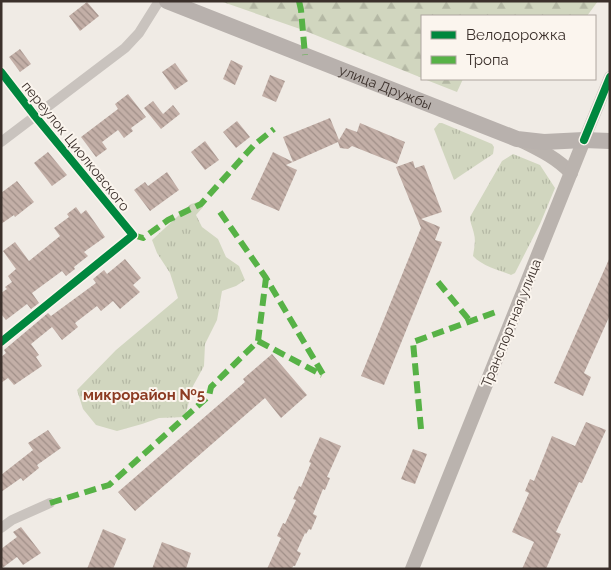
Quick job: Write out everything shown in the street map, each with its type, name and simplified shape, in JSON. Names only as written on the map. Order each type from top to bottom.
[{"type":"main road","name":"улица Дружбы","points":[[167,1],[517,139],[544,142],[610,141]]},
{"type":"main road","points":[[517,139],[550,155],[571,173]]},
{"type":"main road","name":"Транспортная улица","points":[[412,569],[584,140]]},
{"type":"street","points":[[1,142],[125,48],[139,34],[159,1]]},
{"type":"street","name":"переулок Циолковского","points":[[1,72],[133,235],[1,342]]},
{"type":"street","name":"Транспортная улица","points":[[584,140],[610,77]]},
{"type":"street","points":[[1,528],[12,520],[50,504]]},
{"type":"green space","points":[[220,1],[598,1],[588,15],[421,15],[421,78],[303,30]]},
{"type":"green space","points":[[427,80],[463,80],[457,92]]},
{"type":"green space","points":[[439,123],[492,144],[494,147],[493,154],[454,180],[434,129]]},
{"type":"green space","points":[[513,154],[540,165],[555,188],[540,224],[515,273],[511,275],[486,265],[473,256],[475,239],[470,217],[502,161]]},
{"type":"green space","points":[[198,202],[203,207],[196,215],[202,227],[218,239],[226,257],[239,266],[245,280],[236,286],[222,291],[217,320],[205,344],[204,366],[193,386],[185,417],[159,418],[117,431],[96,425],[83,409],[77,390],[116,350],[178,298],[170,273],[157,253],[152,240],[191,204]]},
{"type":"building","points":[[87,2],[99,16],[80,31],[69,16]]},
{"type":"building","points":[[20,49],[31,64],[20,72],[9,57]]},
{"type":"building","points":[[231,60],[243,66],[235,85],[223,79]]},
{"type":"building","points":[[175,63],[188,81],[175,90],[162,72]]},
{"type":"building","points":[[270,75],[285,81],[276,102],[262,96]]},
{"type":"building","points":[[128,94],[146,117],[131,128],[133,131],[124,138],[118,130],[102,142],[107,149],[96,157],[81,137],[118,109],[115,104]]},
{"type":"building","points":[[153,101],[163,114],[173,105],[180,114],[161,129],[144,108]]},
{"type":"building","points":[[330,118],[339,140],[346,128],[357,132],[360,123],[405,142],[397,164],[352,146],[348,149],[340,148],[338,142],[293,162],[283,137]]},
{"type":"building","points":[[237,121],[250,137],[236,148],[223,132]]},
{"type":"building","points":[[205,141],[219,160],[205,170],[191,152]]},
{"type":"building","points":[[48,152],[67,175],[52,186],[34,163]]},
{"type":"building","points":[[273,152],[293,162],[286,165],[297,170],[279,211],[251,199]]},
{"type":"building","points":[[413,161],[415,168],[424,165],[442,212],[421,219],[440,227],[435,240],[442,242],[384,385],[361,376],[421,228],[396,167]]},
{"type":"building","points":[[167,172],[179,190],[150,211],[134,190],[145,182],[148,186]]},
{"type":"building","points":[[17,181],[34,202],[15,217],[14,215],[1,224],[1,193]]},
{"type":"building","points":[[76,207],[81,214],[86,210],[105,237],[84,252],[88,256],[66,276],[62,271],[32,293],[39,303],[31,309],[27,304],[6,320],[1,314],[1,293],[12,282],[8,276],[16,269],[3,251],[15,242],[29,261],[60,236],[54,228],[69,217],[67,214]]},
{"type":"building","points":[[610,257],[610,315],[584,373],[591,377],[583,396],[554,383]]},
{"type":"building","points":[[125,259],[141,278],[133,285],[140,292],[120,309],[113,301],[101,311],[97,306],[75,323],[78,327],[62,340],[52,327],[31,344],[39,355],[36,357],[42,366],[14,385],[8,378],[1,383],[1,357],[6,353],[4,350],[48,313],[51,316],[96,283],[93,279],[104,270],[107,274]]},
{"type":"building","points":[[272,354],[307,395],[281,418],[265,398],[135,511],[118,492],[245,382],[243,379]]},
{"type":"building","points":[[586,422],[606,430],[582,483],[579,482],[556,532],[561,534],[546,569],[522,569],[534,542],[512,532],[529,493],[525,491],[530,479],[534,481],[552,436],[575,446]]},
{"type":"building","points":[[48,430],[61,448],[37,465],[39,468],[23,481],[21,478],[1,492],[1,475],[33,450],[28,443]]},
{"type":"building","points":[[320,437],[341,446],[327,477],[330,478],[325,490],[323,489],[313,514],[317,516],[311,530],[309,529],[305,533],[297,551],[301,553],[295,566],[292,569],[267,569],[281,538],[277,536],[296,500],[293,499],[299,486],[301,487]]},
{"type":"building","points":[[413,449],[427,454],[415,484],[401,479]]},
{"type":"building","points":[[21,527],[41,553],[23,565],[17,557],[1,569],[1,549],[17,537],[13,532]]},
{"type":"building","points":[[103,529],[126,539],[113,569],[87,569]]},
{"type":"building","points":[[162,542],[191,553],[186,569],[152,569]]},
{"type":"marked path","points":[[299,1],[305,55]]},
{"type":"marked path","points":[[133,235],[143,238],[168,220],[201,204],[254,145],[274,129]]},
{"type":"marked path","points":[[220,212],[266,278],[324,376]]},
{"type":"marked path","points":[[50,503],[109,485],[209,396],[211,387],[258,341],[266,278]]},
{"type":"marked path","points":[[438,282],[470,321]]},
{"type":"marked path","points":[[421,429],[413,342],[496,312]]},
{"type":"marked path","points":[[258,341],[322,375]]},
{"type":"cycle path","points":[[1,72],[133,235],[1,342]]},
{"type":"cycle path","points":[[584,140],[610,77]]},
{"type":"district","name":"микрорайон №5","points":[[144,395]]}]
